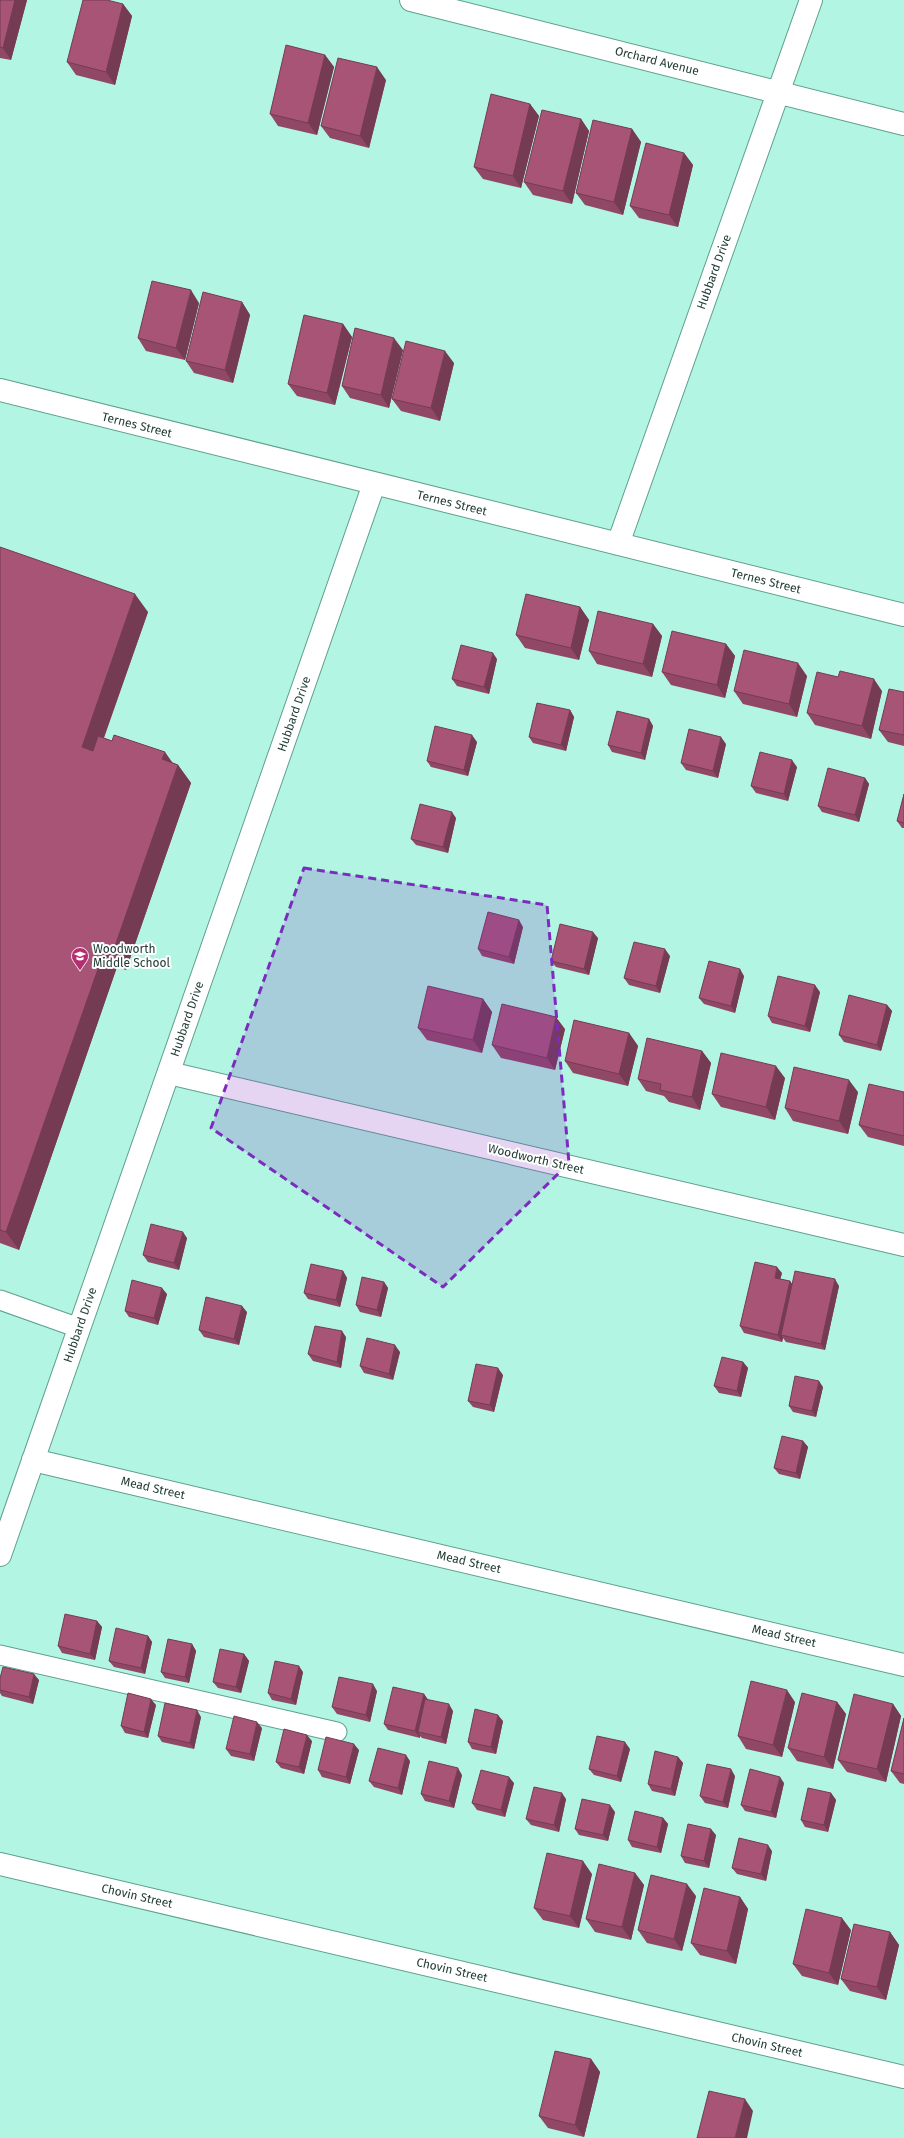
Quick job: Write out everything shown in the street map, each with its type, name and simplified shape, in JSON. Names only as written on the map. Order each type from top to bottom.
[{"type":"street","name":"Orchard Avenue","points":[[411,0],[904,124]]},
{"type":"street","name":"Hubbard Drive","points":[[618,544],[777,92],[811,0]]},
{"type":"street","name":"Ternes Street","points":[[0,390],[374,484],[904,614]]},
{"type":"street","name":"Hubbard Drive","points":[[0,1555],[374,484]]},
{"type":"street","name":"Woodworth Street","points":[[169,1073],[904,1245]]},
{"type":"street","name":"Mead Street","points":[[33,1460],[904,1665]]},
{"type":"street","name":"Chovin Street","points":[[0,1864],[904,2077]]},
{"type":"lane","points":[[0,1300],[79,1328]]},
{"type":"lane","points":[[0,1656],[337,1732]]},
{"type":"highlighted area","points":[[304,868],[547,905],[569,1163],[443,1287],[211,1128]]},
{"type":"building","points":[[0,0],[15,0],[3,48],[0,47]]},
{"type":"building","points":[[83,0],[107,0],[123,4],[106,72],[67,62]]},
{"type":"building","points":[[286,45],[325,55],[308,123],[270,114]]},
{"type":"building","points":[[338,58],[377,67],[360,136],[321,126]]},
{"type":"building","points":[[491,94],[530,104],[513,176],[474,167]]},
{"type":"building","points":[[542,110],[581,119],[563,191],[524,182]]},
{"type":"building","points":[[593,120],[632,129],[614,202],[576,193]]},
{"type":"building","points":[[646,143],[684,153],[669,215],[630,206]]},
{"type":"building","points":[[152,281],[191,290],[176,348],[138,338]]},
{"type":"building","points":[[203,292],[242,302],[225,370],[186,361]]},
{"type":"building","points":[[304,315],[343,324],[327,393],[288,384]]},
{"type":"building","points":[[355,328],[394,338],[381,395],[342,386]]},
{"type":"building","points":[[406,341],[445,351],[431,408],[392,399]]},
{"type":"building","points":[[0,547],[135,594],[82,747],[93,751],[98,736],[112,741],[114,735],[165,752],[162,759],[178,765],[113,952],[105,949],[6,1232],[0,1230]]},
{"type":"building","points":[[526,594],[580,607],[571,648],[516,635]]},
{"type":"building","points":[[598,611],[653,624],[643,664],[589,651]]},
{"type":"building","points":[[672,631],[726,644],[717,685],[662,672]]},
{"type":"building","points":[[461,645],[493,653],[484,687],[452,679]]},
{"type":"building","points":[[744,650],[798,663],[789,704],[734,691]]},
{"type":"building","points":[[840,671],[874,679],[862,726],[807,713],[817,672],[838,677]]},
{"type":"building","points":[[889,689],[904,692],[904,735],[879,730]]},
{"type":"building","points":[[537,703],[570,710],[561,745],[529,737]]},
{"type":"building","points":[[617,711],[649,719],[641,753],[608,745]]},
{"type":"building","points":[[435,726],[472,735],[464,770],[427,761]]},
{"type":"building","points":[[689,729],[721,737],[713,771],[681,763]]},
{"type":"building","points":[[760,752],[792,760],[784,794],[751,786]]},
{"type":"building","points":[[828,768],[865,778],[855,815],[818,806]]},
{"type":"building","points":[[904,794],[904,823],[897,821]]},
{"type":"building","points":[[420,804],[452,812],[443,847],[411,839]]},
{"type":"building","points":[[488,912],[519,920],[509,957],[478,949]]},
{"type":"building","points":[[560,924],[593,932],[584,969],[551,961]]},
{"type":"building","points":[[634,942],[665,949],[656,986],[624,978]]},
{"type":"building","points":[[709,961],[740,969],[731,1006],[699,998]]},
{"type":"building","points":[[778,976],[815,985],[805,1026],[768,1016]]},
{"type":"building","points":[[428,986],[483,999],[473,1040],[418,1028]]},
{"type":"building","points":[[849,995],[887,1005],[877,1045],[839,1035]]},
{"type":"building","points":[[502,1004],[556,1017],[547,1058],[492,1045]]},
{"type":"building","points":[[574,1020],[629,1033],[619,1074],[565,1061]]},
{"type":"building","points":[[647,1038],[702,1051],[692,1097],[660,1090],[661,1084],[638,1079]]},
{"type":"building","points":[[721,1053],[776,1066],[766,1107],[712,1094]]},
{"type":"building","points":[[794,1067],[849,1080],[839,1121],[785,1108]]},
{"type":"building","points":[[869,1084],[904,1092],[904,1136],[859,1125]]},
{"type":"building","points":[[151,1224],[183,1232],[174,1263],[143,1255]]},
{"type":"building","points":[[755,1262],[777,1267],[775,1278],[790,1281],[778,1335],[740,1326]]},
{"type":"building","points":[[311,1264],[343,1271],[336,1300],[304,1293]]},
{"type":"building","points":[[795,1271],[835,1279],[821,1344],[781,1335]]},
{"type":"building","points":[[362,1277],[384,1282],[377,1310],[356,1305]]},
{"type":"building","points":[[132,1280],[162,1288],[154,1318],[125,1311]]},
{"type":"building","points":[[206,1297],[242,1306],[234,1339],[199,1330]]},
{"type":"building","points":[[315,1326],[342,1331],[337,1362],[308,1354]]},
{"type":"building","points":[[367,1338],[395,1345],[389,1374],[360,1366]]},
{"type":"building","points":[[722,1357],[743,1362],[737,1391],[714,1386]]},
{"type":"building","points":[[476,1364],[498,1368],[490,1405],[468,1401]]},
{"type":"building","points":[[795,1376],[819,1381],[812,1411],[789,1406]]},
{"type":"building","points":[[782,1436],[803,1441],[796,1473],[774,1468]]},
{"type":"building","points":[[65,1614],[97,1621],[90,1654],[58,1646]]},
{"type":"building","points":[[116,1628],[148,1636],[141,1668],[109,1661]]},
{"type":"building","points":[[168,1639],[192,1644],[185,1677],[161,1672]]},
{"type":"building","points":[[220,1649],[244,1654],[236,1687],[213,1682]]},
{"type":"building","points":[[275,1661],[299,1666],[291,1699],[268,1693]]},
{"type":"building","points":[[3,1667],[34,1674],[29,1697],[0,1690],[0,1678]]},
{"type":"building","points":[[339,1677],[373,1684],[366,1715],[332,1707]]},
{"type":"building","points":[[751,1681],[787,1690],[773,1745],[738,1736]]},
{"type":"building","points":[[393,1687],[424,1694],[415,1731],[384,1724]]},
{"type":"building","points":[[128,1693],[151,1699],[144,1732],[121,1726]]},
{"type":"building","points":[[802,1693],[837,1702],[824,1757],[788,1748]]},
{"type":"building","points":[[854,1694],[893,1704],[877,1769],[838,1760]]},
{"type":"building","points":[[425,1699],[449,1704],[441,1737],[418,1732]]},
{"type":"building","points":[[165,1703],[197,1710],[190,1743],[158,1736]]},
{"type":"building","points":[[475,1709],[498,1715],[491,1747],[468,1742]]},
{"type":"building","points":[[234,1716],[257,1722],[250,1754],[226,1749]]},
{"type":"building","points":[[904,1718],[904,1774],[891,1771]]},
{"type":"building","points":[[284,1729],[307,1735],[299,1767],[276,1762]]},
{"type":"building","points":[[597,1736],[625,1742],[617,1776],[589,1769]]},
{"type":"building","points":[[326,1737],[354,1744],[346,1777],[318,1770]]},
{"type":"building","points":[[378,1748],[406,1755],[398,1788],[369,1781]]},
{"type":"building","points":[[655,1751],[678,1757],[671,1789],[648,1784]]},
{"type":"building","points":[[429,1761],[458,1768],[449,1801],[421,1794]]},
{"type":"building","points":[[707,1764],[731,1769],[723,1802],[700,1796]]},
{"type":"building","points":[[750,1769],[780,1777],[771,1812],[741,1805]]},
{"type":"building","points":[[481,1770],[509,1777],[501,1810],[472,1803]]},
{"type":"building","points":[[534,1787],[562,1793],[554,1825],[526,1819]]},
{"type":"building","points":[[808,1788],[831,1793],[824,1825],[801,1820]]},
{"type":"building","points":[[582,1799],[610,1805],[603,1835],[575,1829]]},
{"type":"building","points":[[635,1811],[663,1818],[657,1847],[628,1840]]},
{"type":"building","points":[[688,1824],[711,1829],[704,1861],[681,1856]]},
{"type":"building","points":[[739,1838],[768,1845],[761,1874],[732,1868]]},
{"type":"building","points":[[547,1853],[583,1861],[570,1916],[534,1908]]},
{"type":"building","points":[[599,1864],[635,1873],[622,1927],[586,1919]]},
{"type":"building","points":[[651,1875],[687,1884],[674,1939],[638,1930]]},
{"type":"building","points":[[704,1888],[740,1897],[727,1951],[691,1943]]},
{"type":"building","points":[[806,1909],[842,1918],[829,1973],[793,1964]]},
{"type":"building","points":[[854,1924],[890,1932],[877,1987],[841,1979]]},
{"type":"building","points":[[555,2051],[591,2059],[575,2125],[539,2116]]},
{"type":"building","points":[[709,2091],[745,2099],[735,2138],[697,2138]]},
{"type":"place","name":"Woodworth Middle School","points":[[80,971]]}]
